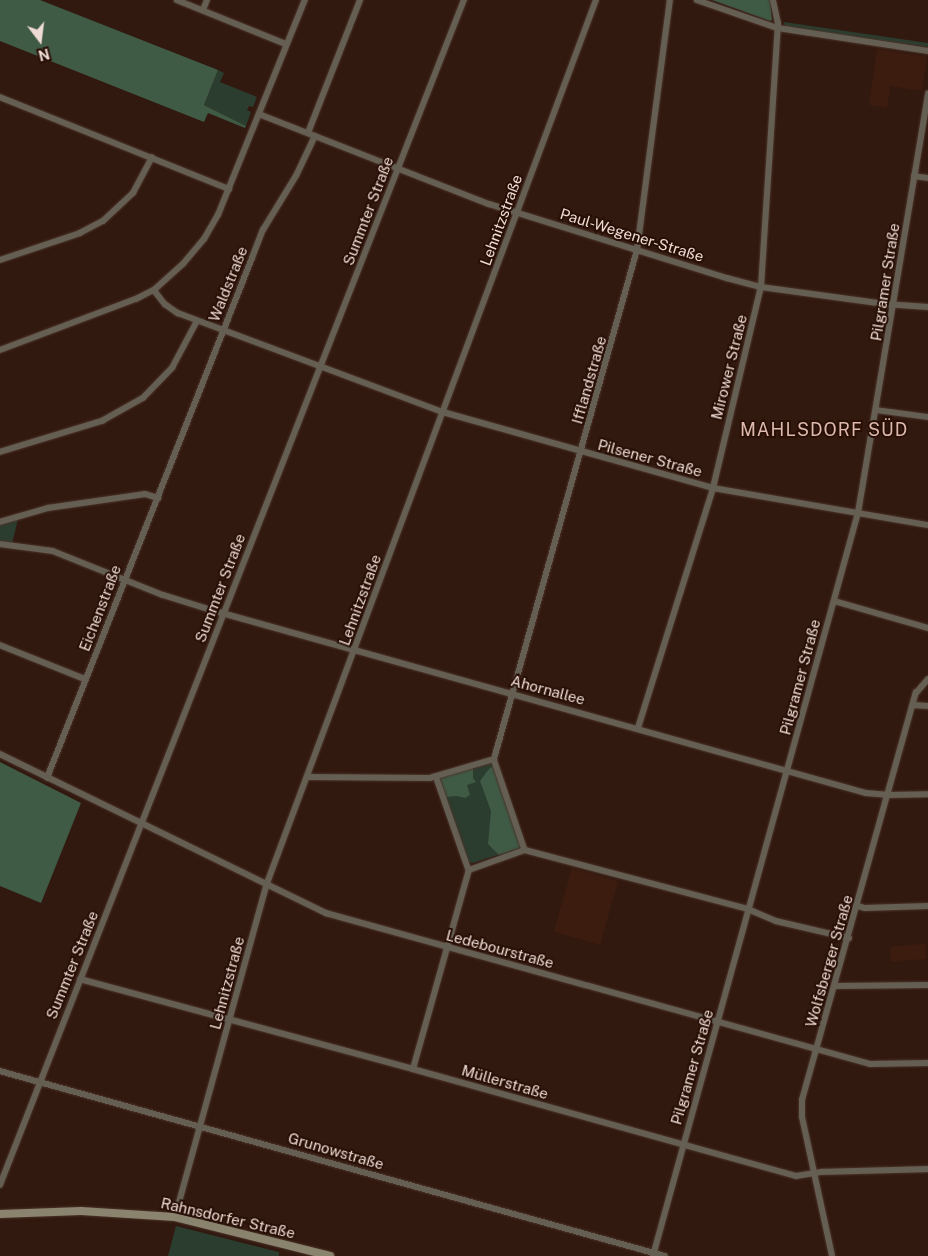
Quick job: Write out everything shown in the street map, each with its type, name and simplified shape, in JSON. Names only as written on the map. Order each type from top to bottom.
[{"type":"street","points":[[177,0],[286,44]]},
{"type":"street","points":[[203,10],[207,0]]},
{"type":"street","points":[[0,350],[110,310],[154,290],[183,264],[204,239],[229,189],[304,0]]},
{"type":"street","points":[[308,133],[360,0]]},
{"type":"street","name":"Summter Straße","points":[[0,1186],[464,0]]},
{"type":"street","name":"Lehnitzstraße","points":[[175,1217],[266,886],[596,0]]},
{"type":"street","name":"Ifflandstraße","points":[[494,759],[637,250],[670,0]]},
{"type":"street","points":[[697,0],[778,28],[928,50]]},
{"type":"street","name":"Mirower Straße","points":[[638,728],[713,488],[761,287],[778,28],[773,0]]},
{"type":"street","name":"Pilgramer Straße","points":[[653,1254],[858,513],[928,94]]},
{"type":"street","points":[[0,97],[229,189]]},
{"type":"street","name":"Paul-Wegener-Straße","points":[[259,114],[398,169],[516,212],[761,287],[928,307]]},
{"type":"street","name":"Waldstraße","points":[[179,448],[263,230],[296,176],[315,136]]},
{"type":"street","points":[[0,260],[80,233],[103,221],[133,193],[152,158]]},
{"type":"street","points":[[914,176],[928,178]]},
{"type":"street","name":"Pilsener Straße","points":[[154,290],[165,304],[197,321],[443,412],[713,488],[928,525]]},
{"type":"street","points":[[0,452],[102,421],[143,398],[172,368],[197,321]]},
{"type":"street","points":[[876,410],[928,417]]},
{"type":"street","name":"Eichenstraße","points":[[47,778],[124,580],[179,448]]},
{"type":"street","points":[[0,522],[48,508],[145,494],[158,498]]},
{"type":"street","name":"Ahornallee","points":[[0,544],[53,551],[163,595],[223,614],[866,793],[889,796],[928,794]]},
{"type":"street","points":[[834,601],[928,628]]},
{"type":"street","points":[[0,645],[85,679]]},
{"type":"street","name":"Wolfsberger Straße","points":[[832,1256],[801,1110],[913,705],[920,687],[928,679]]},
{"type":"street","points":[[913,705],[928,706]]},
{"type":"street","name":"Ledebourstraße","points":[[0,754],[266,886],[326,913],[870,1064],[928,1063]]},
{"type":"street","points":[[307,777],[436,776],[494,759],[525,850]]},
{"type":"street","points":[[413,1069],[469,870],[436,776]]},
{"type":"street","points":[[469,870],[525,850],[748,910],[776,921],[849,938]]},
{"type":"street","points":[[858,906],[865,908],[928,906]]},
{"type":"street","name":"Müllerstraße","points":[[80,979],[413,1069],[796,1176],[928,1169]]},
{"type":"street","points":[[836,986],[928,984]]},
{"type":"street","name":"Grunowstraße","points":[[0,1071],[665,1256]]},
{"type":"street","name":"Rahnsdorfer Straße","points":[[0,1214],[81,1211],[175,1217],[330,1256]]},
{"type":"shaded area","points":[[877,49],[927,57],[922,91],[890,86],[887,108],[869,105]]},
{"type":"shaded area","points":[[572,868],[618,881],[600,945],[554,931]]},
{"type":"shaded area","points":[[925,944],[926,959],[891,961],[890,946]]},
{"type":"green space","points":[[0,0],[40,0],[218,70],[204,105],[246,126],[245,128],[208,113],[204,122],[0,41]]},
{"type":"green space","points":[[712,0],[770,0],[772,20],[770,21]]},
{"type":"green space","points":[[784,22],[928,43],[928,47],[785,27]]},
{"type":"green space","points":[[218,70],[224,73],[220,82],[257,97],[253,107],[249,106],[247,110],[251,112],[246,126],[204,105]]},
{"type":"green space","points":[[18,519],[12,544],[0,541],[0,525]]},
{"type":"green space","points":[[0,762],[81,803],[41,903],[0,886]]},
{"type":"green space","points":[[492,763],[519,848],[473,863],[467,862],[439,779]]},
{"type":"green space","points":[[494,765],[521,845],[519,848],[499,855],[488,844],[491,811],[480,781]]},
{"type":"green space","points":[[473,767],[473,778],[476,782],[467,785],[470,795],[465,798],[457,796],[446,797],[439,779],[444,774]]},
{"type":"green space","points":[[176,1226],[279,1252],[279,1256],[168,1256]]},
{"type":"district","name":"MAHLSDORF SÜD","points":[[824,430]]}]
